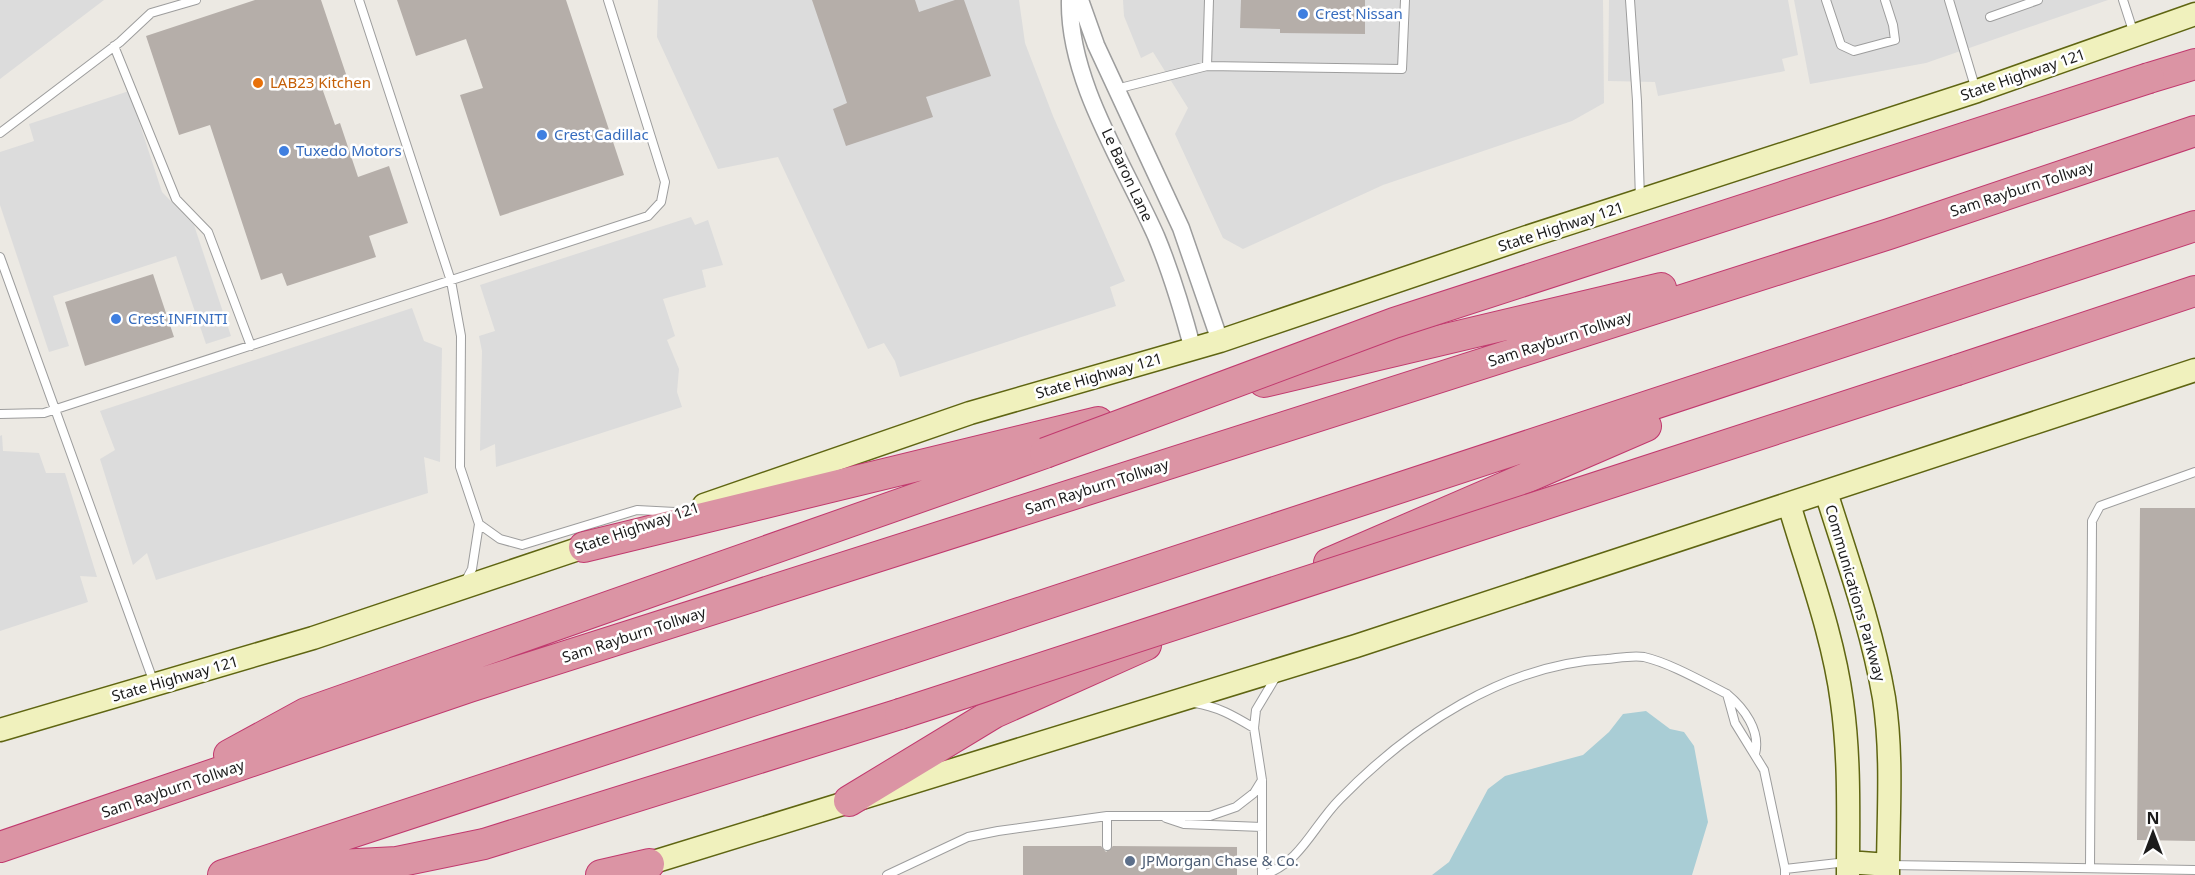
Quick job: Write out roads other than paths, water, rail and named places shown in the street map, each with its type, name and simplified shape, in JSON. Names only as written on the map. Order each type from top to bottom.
[{"type":"highway","points":[[158,794],[306,713],[890,508],[1394,322],[2195,64]]},
{"type":"highway","name":"Sam Rayburn Tollway","points":[[0,847],[469,687],[1889,234],[2195,131]]},
{"type":"highway","points":[[231,872],[2195,226]]},
{"type":"highway","points":[[584,547],[1889,234]]},
{"type":"highway","points":[[231,872],[397,862],[484,844],[900,714],[2186,295]]},
{"type":"highway","points":[[849,801],[994,713],[1361,549],[1828,347]]},
{"type":"highway","points":[[601,875],[649,864]]},
{"type":"main road","name":"State Highway 121","points":[[0,730],[313,638],[584,547],[969,413],[1193,350],[1977,91],[2195,14]]},
{"type":"main road","points":[[612,875],[1281,668],[2195,370]]},
{"type":"main road","name":"Communications Parkway","points":[[1826,492],[1871,639],[1884,698],[1890,757],[1888,870]]},
{"type":"main road","points":[[1789,504],[1831,646],[1842,700],[1847,753],[1848,869],[1888,870]]},
{"type":"street","name":"Le Baron Lane","points":[[1070,0],[1071,37],[1082,76],[1157,238],[1193,350]]},
{"type":"street","name":"Le Baron Lane","points":[[1080,0],[1095,45],[1181,228],[1220,341]]},
{"type":"lane","points":[[0,133],[114,46],[151,13],[196,0]]},
{"type":"lane","points":[[359,0],[451,281],[461,336],[460,467],[479,524],[472,570],[461,588]]},
{"type":"lane","points":[[0,414],[44,413],[648,216],[661,202],[665,182],[608,0]]},
{"type":"lane","points":[[1207,66],[1209,0]]},
{"type":"lane","points":[[1116,88],[1207,66],[1402,69],[1404,0]]},
{"type":"lane","points":[[1630,0],[1638,101],[1640,201]]},
{"type":"lane","points":[[1826,0],[1841,45],[1854,51],[1895,40],[1885,0]]},
{"type":"lane","points":[[1949,0],[1977,91]]},
{"type":"lane","points":[[1990,17],[2038,0]]},
{"type":"lane","points":[[2123,0],[2135,37]]},
{"type":"lane","points":[[114,46],[176,199],[208,232],[251,346]]},
{"type":"lane","points":[[0,258],[57,408],[154,685]]},
{"type":"lane","points":[[2090,868],[2094,513],[2100,506],[2195,472]]},
{"type":"lane","points":[[479,524],[500,539],[522,545],[638,510],[682,513]]},
{"type":"lane","points":[[1281,668],[1256,710],[1254,728],[1262,780],[1263,875],[1281,869],[1310,841],[1338,800],[1421,728],[1499,684],[1580,660],[1643,657],[1727,694],[1748,717],[1758,743],[1755,754]]},
{"type":"lane","points":[[1727,694],[1735,723],[1764,770],[1785,872],[1848,869]]},
{"type":"lane","points":[[1173,700],[1209,705],[1254,728]]},
{"type":"lane","points":[[888,875],[968,837],[1107,816],[1210,816],[1236,807],[1254,793],[1262,780]]},
{"type":"lane","points":[[1157,815],[1184,824],[1262,827]]},
{"type":"lane","points":[[1107,816],[1107,846]]},
{"type":"lane","points":[[1888,870],[2090,868],[2195,870]]},
{"type":"water","points":[[1646,711],[1670,729],[1684,732],[1694,746],[1708,822],[1692,875],[1432,875],[1449,862],[1488,789],[1505,776],[1583,755],[1609,732],[1623,714]]},
{"type":"place","name":"Crest Nissan","points":[[1303,14]]},
{"type":"place","name":"LAB23 Kitchen","points":[[258,83]]},
{"type":"place","name":"Crest Cadillac","points":[[542,135]]},
{"type":"place","name":"Tuxedo Motors","points":[[284,151]]},
{"type":"place","name":"Crest INFINITI","points":[[116,319]]},
{"type":"place","name":"JPMorgan Chase & Co.","points":[[1130,861]]}]
